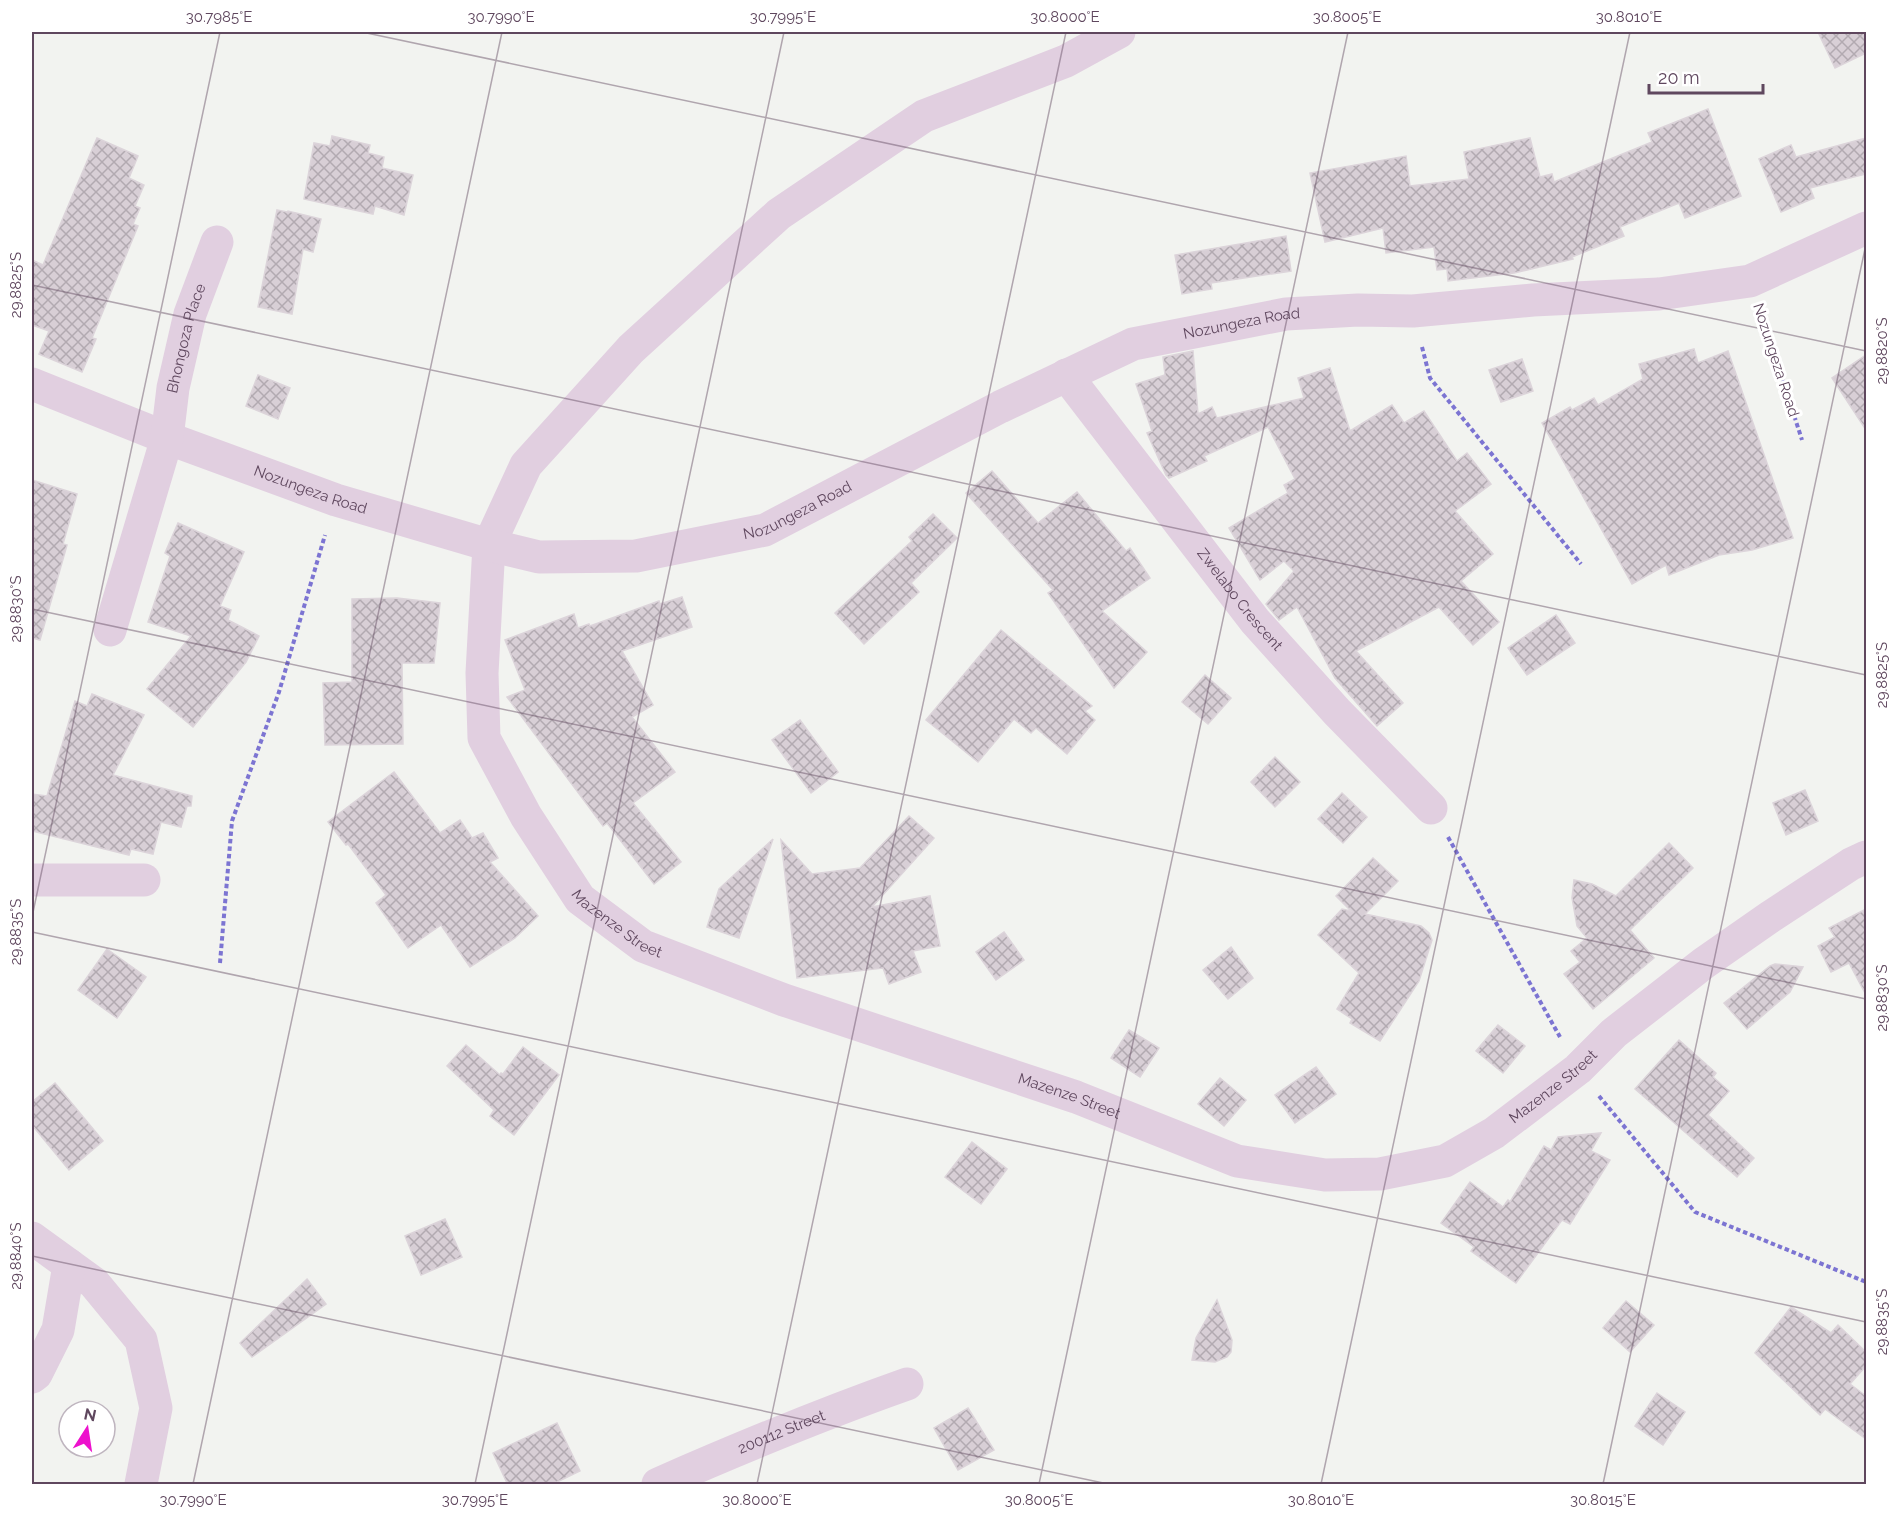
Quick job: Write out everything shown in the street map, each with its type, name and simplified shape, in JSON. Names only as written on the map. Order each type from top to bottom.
[{"type":"street","points":[[489,545],[526,465],[631,349],[779,213],[924,116],[1066,61],[1119,32]]},
{"type":"street","name":"Nozungeza Road","points":[[32,384],[167,438],[336,500],[489,545],[539,557],[636,556],[765,530],[999,406],[1133,344],[1287,314],[1358,310],[1413,311],[1533,300],[1659,294],[1750,281],[1866,228]]},
{"type":"street","name":"Bhongoza Place","points":[[167,438],[173,388],[190,314],[217,242]]},
{"type":"street","name":"Zwelabo Crescent","points":[[1066,375],[1255,621],[1337,712],[1431,808]]},
{"type":"street","points":[[110,630],[167,438]]},
{"type":"street","name":"Mazenze Street","points":[[489,545],[482,673],[484,738],[526,816],[580,899],[643,946],[784,1000],[1076,1097],[1237,1161],[1325,1175],[1380,1174],[1446,1161],[1494,1133],[1568,1076],[1614,1033],[1704,963],[1824,881],[1866,857]]},
{"type":"street","points":[[32,880],[144,880]]},
{"type":"street","points":[[32,1238],[94,1283],[141,1340],[156,1408],[141,1485]]},
{"type":"street","points":[[32,1377],[36,1374],[58,1330],[69,1265]]},
{"type":"street","name":"200112 Street","points":[[658,1485],[753,1442],[907,1384]]},
{"type":"path","name":"Nozungeza Road","points":[[1750,281],[1802,440]]},
{"type":"path","points":[[1413,311],[1430,378],[1581,564]]},
{"type":"path","points":[[220,963],[232,821],[279,692],[336,500]]},
{"type":"building","points":[[1818,32],[1866,32],[1866,53],[1835,68]]},
{"type":"building","points":[[1708,109],[1741,196],[1685,218],[1679,203],[1620,227],[1624,236],[1572,257],[1573,259],[1514,273],[1448,281],[1447,269],[1437,270],[1434,247],[1386,253],[1383,228],[1325,242],[1310,173],[1406,156],[1410,186],[1469,179],[1464,152],[1530,138],[1540,177],[1552,174],[1554,182],[1652,142],[1648,133]]},
{"type":"building","points":[[332,136],[370,145],[368,153],[384,157],[382,168],[413,175],[404,215],[375,206],[373,214],[304,199],[314,143],[330,146]]},
{"type":"building","points":[[97,138],[138,156],[129,178],[144,185],[135,206],[140,208],[133,224],[138,226],[92,338],[96,339],[82,372],[39,354],[49,331],[32,325],[32,260],[43,265]]},
{"type":"building","points":[[1866,138],[1866,174],[1810,188],[1814,198],[1781,212],[1759,159],[1791,145],[1796,157]]},
{"type":"building","points":[[277,210],[321,219],[313,252],[303,249],[292,314],[258,307]]},
{"type":"building","points":[[1286,236],[1291,271],[1211,283],[1212,289],[1182,294],[1175,255]]},
{"type":"building","points":[[1694,349],[1698,363],[1728,351],[1793,538],[1752,550],[1719,555],[1669,575],[1666,565],[1632,584],[1542,423],[1570,407],[1572,410],[1594,398],[1598,405],[1643,379],[1639,364]]},
{"type":"building","points":[[1193,351],[1198,414],[1212,407],[1217,418],[1304,398],[1298,378],[1330,368],[1350,431],[1392,405],[1404,423],[1424,411],[1457,461],[1467,453],[1491,484],[1455,511],[1493,554],[1461,581],[1499,622],[1473,645],[1439,607],[1356,651],[1403,703],[1377,726],[1335,678],[1297,607],[1279,620],[1266,604],[1294,571],[1284,561],[1260,580],[1229,528],[1288,493],[1284,485],[1295,479],[1268,427],[1204,456],[1207,461],[1169,478],[1166,475],[1147,433],[1152,431],[1136,384],[1165,375],[1163,357]]},
{"type":"building","points":[[1866,355],[1866,430],[1832,378]]},
{"type":"building","points":[[1522,359],[1533,391],[1501,402],[1489,370]]},
{"type":"building","points":[[258,375],[290,388],[278,419],[246,406]]},
{"type":"building","points":[[992,471],[1038,523],[1077,492],[1126,551],[1130,548],[1150,578],[1102,611],[1147,652],[1114,688],[1048,593],[1053,590],[966,493]]},
{"type":"building","points":[[32,480],[77,494],[63,544],[67,545],[40,640],[32,638]]},
{"type":"building","points":[[933,514],[957,538],[911,583],[919,592],[864,644],[835,613],[912,541],[909,537]]},
{"type":"building","points":[[178,523],[244,552],[220,606],[231,610],[228,620],[259,636],[246,662],[193,727],[147,689],[191,636],[148,622],[170,556],[165,553]]},
{"type":"building","points":[[682,597],[692,627],[622,651],[653,705],[632,717],[675,772],[633,803],[681,862],[654,884],[607,823],[603,826],[507,697],[525,690],[505,640],[574,614],[578,628],[589,624],[590,626],[659,601],[660,604]]},
{"type":"building","points":[[397,598],[440,603],[434,663],[402,663],[403,744],[325,745],[323,683],[352,682],[352,599]]},
{"type":"building","points":[[1556,615],[1575,643],[1527,675],[1508,648]]},
{"type":"building","points":[[1001,630],[1092,706],[1085,711],[1095,720],[1067,754],[1036,728],[1031,733],[1014,719],[978,762],[926,720]]},
{"type":"building","points":[[1205,675],[1231,698],[1208,724],[1182,702]]},
{"type":"building","points":[[92,694],[144,715],[113,775],[192,796],[191,806],[187,806],[181,827],[161,822],[153,854],[131,849],[129,855],[32,831],[32,794],[47,796],[75,701],[87,706]]},
{"type":"building","points":[[800,720],[838,772],[811,793],[772,740]]},
{"type":"building","points":[[1275,757],[1300,782],[1275,807],[1251,782]]},
{"type":"building","points":[[394,772],[440,833],[460,820],[472,838],[483,833],[498,858],[490,862],[538,916],[515,938],[470,967],[441,925],[408,948],[376,903],[386,895],[348,844],[346,845],[328,822]]},
{"type":"building","points":[[1805,790],[1818,821],[1786,835],[1773,803]]},
{"type":"building","points":[[1342,793],[1367,817],[1343,843],[1318,819]]},
{"type":"building","points":[[909,816],[934,838],[872,907],[930,896],[940,946],[913,951],[921,972],[889,984],[883,968],[797,978],[781,840],[812,874],[860,868]]},
{"type":"building","points":[[773,839],[739,938],[707,927],[719,889]]},
{"type":"building","points":[[1669,843],[1693,868],[1630,930],[1654,958],[1593,1009],[1564,974],[1580,962],[1571,951],[1587,938],[1577,926],[1572,898],[1574,880],[1592,884],[1616,896]]},
{"type":"building","points":[[1373,858],[1398,881],[1365,914],[1421,926],[1429,933],[1432,940],[1419,981],[1380,1041],[1350,1023],[1352,1019],[1337,1009],[1359,973],[1318,935],[1342,909],[1351,911],[1336,896]]},
{"type":"building","points":[[1866,909],[1866,995],[1849,963],[1831,972],[1818,946],[1835,937],[1829,928]]},
{"type":"building","points":[[1004,932],[1024,960],[996,980],[976,952]]},
{"type":"building","points":[[1231,947],[1253,978],[1228,999],[1203,970]]},
{"type":"building","points":[[107,949],[146,977],[117,1018],[78,990]]},
{"type":"building","points":[[1775,964],[1803,967],[1790,992],[1747,1029],[1724,1003]]},
{"type":"building","points":[[1498,1025],[1525,1046],[1503,1073],[1476,1051]]},
{"type":"building","points":[[1129,1030],[1159,1048],[1140,1077],[1111,1058]]},
{"type":"building","points":[[1679,1040],[1716,1073],[1713,1077],[1729,1091],[1708,1115],[1754,1158],[1737,1177],[1635,1089]]},
{"type":"building","points":[[466,1045],[500,1075],[523,1047],[559,1075],[514,1135],[490,1116],[494,1110],[447,1066]]},
{"type":"building","points":[[1316,1067],[1336,1094],[1295,1123],[1275,1095]]},
{"type":"building","points":[[1220,1078],[1246,1100],[1224,1126],[1198,1104]]},
{"type":"building","points":[[55,1083],[103,1141],[69,1170],[32,1125],[32,1102]]},
{"type":"building","points":[[1601,1133],[1591,1151],[1610,1160],[1570,1224],[1562,1220],[1516,1283],[1471,1251],[1474,1247],[1441,1223],[1470,1182],[1503,1207],[1508,1200],[1510,1202],[1544,1146],[1551,1150],[1558,1137]]},
{"type":"building","points":[[972,1142],[1007,1169],[981,1204],[945,1177]]},
{"type":"building","points":[[445,1219],[462,1257],[421,1275],[405,1236]]},
{"type":"building","points":[[307,1279],[326,1304],[252,1357],[240,1343]]},
{"type":"building","points":[[1217,1300],[1232,1340],[1231,1352],[1227,1357],[1215,1362],[1192,1360],[1196,1338]]},
{"type":"building","points":[[1626,1301],[1654,1325],[1630,1352],[1603,1328]]},
{"type":"building","points":[[1791,1307],[1831,1333],[1838,1325],[1866,1352],[1866,1366],[1850,1384],[1866,1396],[1866,1439],[1825,1409],[1820,1415],[1755,1353]]},
{"type":"building","points":[[1657,1393],[1685,1412],[1663,1445],[1635,1426]]},
{"type":"building","points":[[968,1408],[994,1450],[958,1470],[934,1428]]},
{"type":"building","points":[[557,1423],[580,1471],[551,1485],[508,1485],[493,1453]]}]
